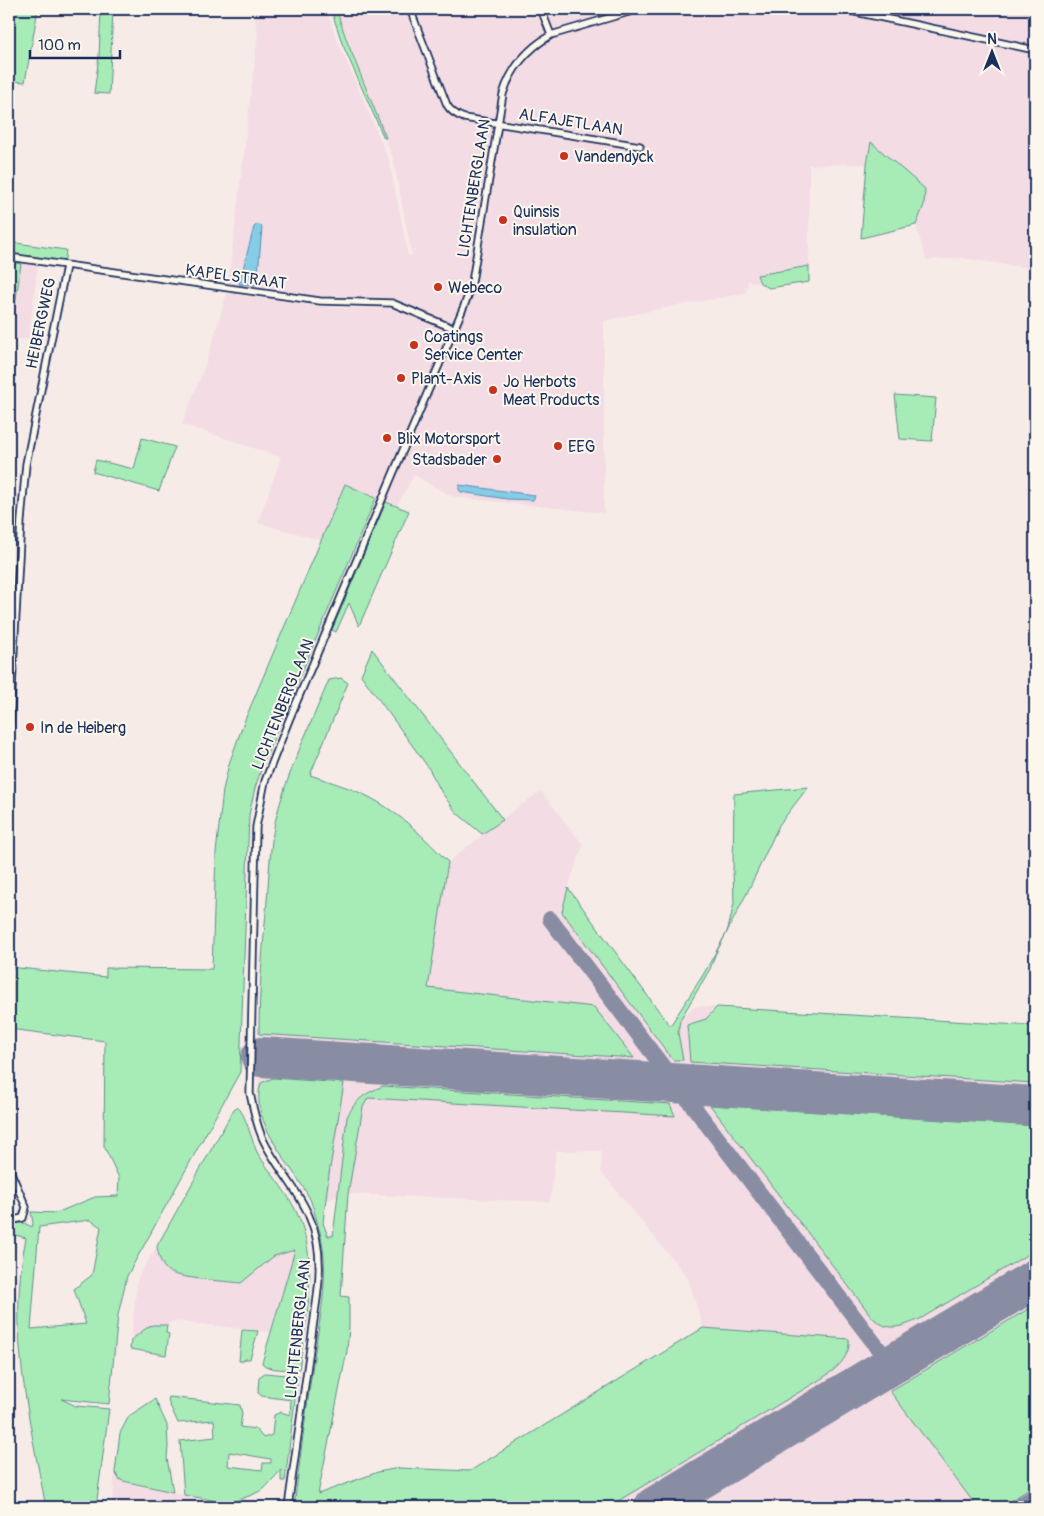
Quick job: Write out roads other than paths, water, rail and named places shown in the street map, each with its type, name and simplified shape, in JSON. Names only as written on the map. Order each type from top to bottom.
[{"type":"street","name":"ALFAJETLAAN","points":[[410,9],[444,99],[451,112],[464,118],[640,146]]},
{"type":"street","points":[[541,9],[551,35]]},
{"type":"street","name":"LICHTENBERGLAAN","points":[[288,1507],[320,1268],[319,1250],[310,1216],[262,1138],[251,1098],[256,827],[260,804],[272,762],[455,329],[470,288],[502,94],[512,72],[526,53],[538,42],[551,35],[640,9]]},
{"type":"street","points":[[841,9],[1035,50]]},
{"type":"street","name":"KAPELSTRAAT","points":[[9,258],[320,301],[392,303],[455,329]]},
{"type":"street","name":"HEIBERGWEG","points":[[9,744],[21,521],[26,464],[66,266]]},
{"type":"street","points":[[9,1168],[26,1206],[26,1211],[23,1218],[9,1221]]},
{"type":"water","points":[[257,224],[262,227],[257,285],[239,284],[254,227]]},
{"type":"water","points":[[459,485],[535,496],[533,500],[507,499],[461,492]]},
{"type":"place","name":"Vandendyck","points":[[564,156]]},
{"type":"place","name":"Quinsis insulation","points":[[503,220]]},
{"type":"place","name":"Webeco","points":[[438,287]]},
{"type":"place","name":"Coatings Service Center","points":[[414,345]]},
{"type":"place","name":"Plant-Axis","points":[[401,378]]},
{"type":"place","name":"Jo Herbots Meat Products","points":[[493,390]]},
{"type":"place","name":"Blix Motorsport","points":[[387,438]]},
{"type":"place","name":"EEG","points":[[558,446]]},
{"type":"place","name":"Stadsbader","points":[[497,459]]},
{"type":"place","name":"In de Heiberg","points":[[30,727]]}]
